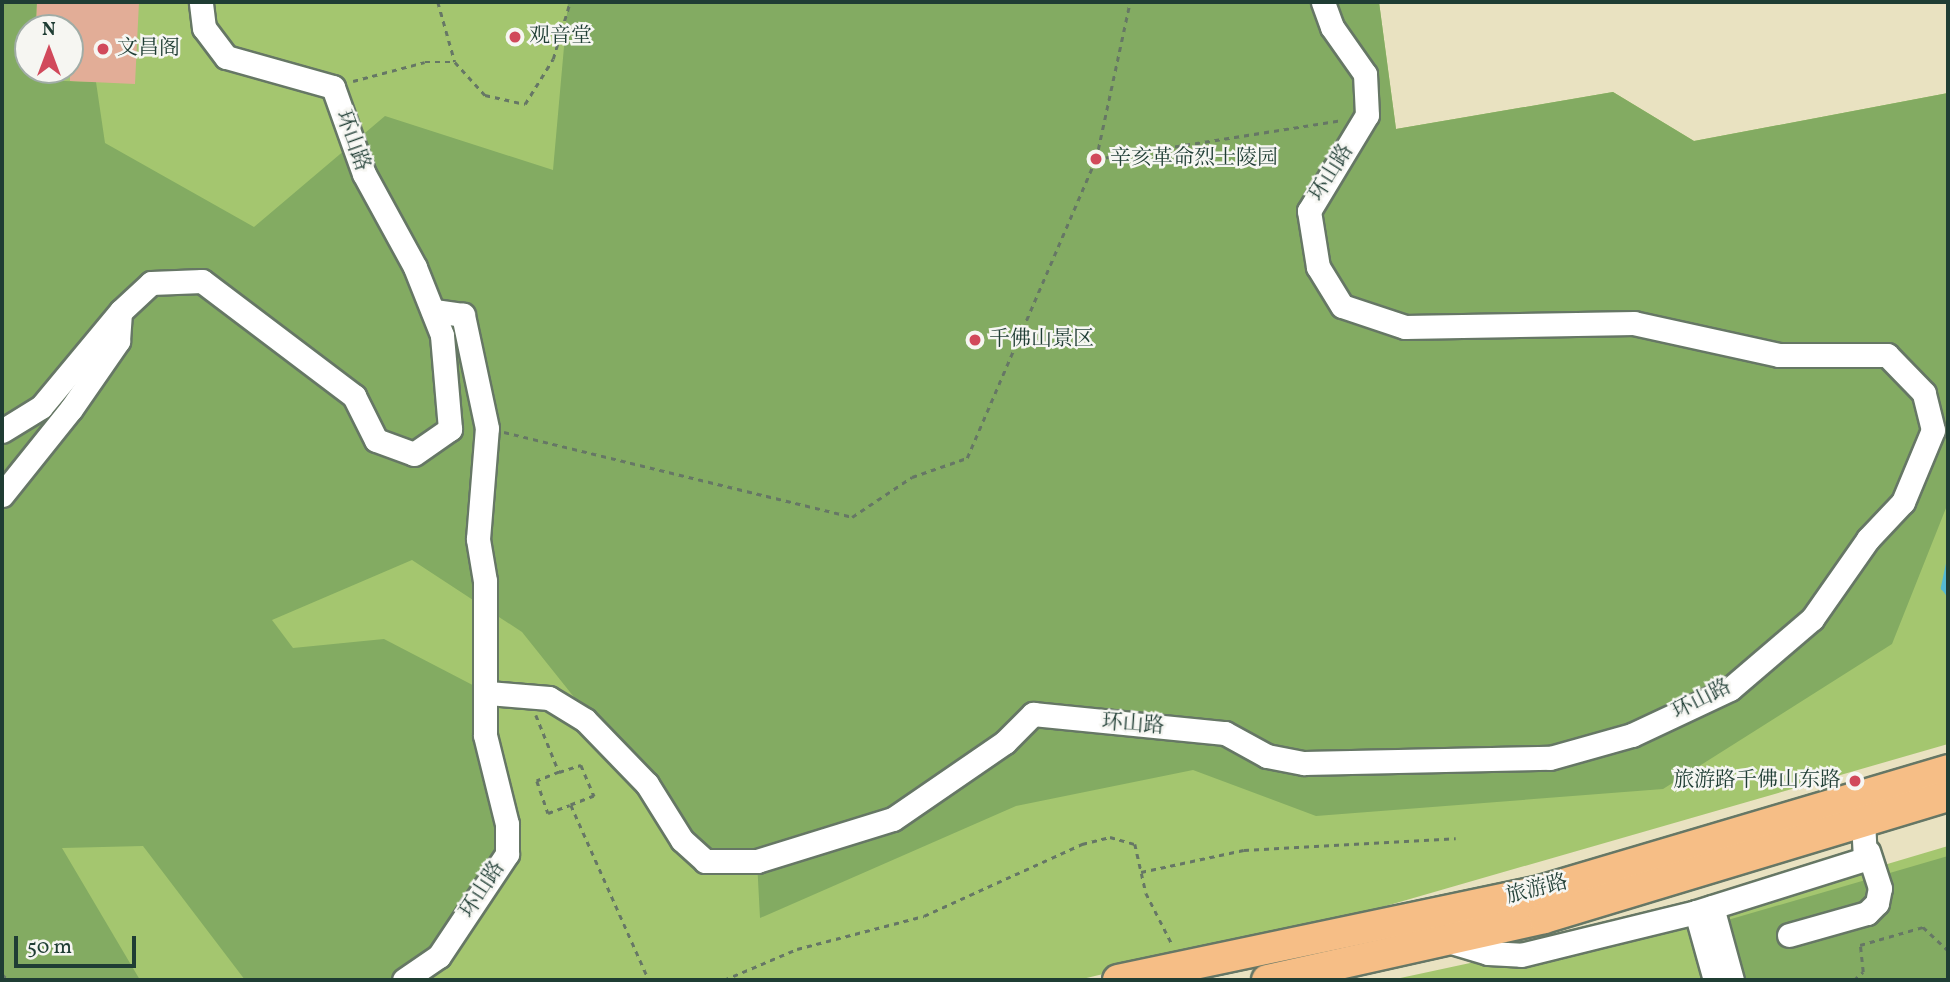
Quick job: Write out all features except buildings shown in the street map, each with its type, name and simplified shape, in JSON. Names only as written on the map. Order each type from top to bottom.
[{"type":"main road","name":"旅游路","points":[[1118,980],[1183,964],[1537,892],[1948,770]]},
{"type":"main road","name":"旅游路","points":[[1267,980],[1448,941],[1865,838],[1948,796]]},
{"type":"lane","name":"环山路","points":[[121,311],[151,283],[202,281],[354,396],[376,440],[414,454],[450,429],[442,335],[415,267],[364,174],[333,87],[226,57],[204,28],[201,2]]},
{"type":"lane","points":[[1323,2],[1332,27],[1365,74],[1367,116]]},
{"type":"lane","name":"环山路","points":[[488,693],[549,698],[585,720],[647,784],[682,840],[705,861],[757,861],[892,819],[1005,742],[1033,714],[1225,733],[1267,756],[1304,763],[1550,758],[1632,735],[1730,688],[1812,619],[1868,540],[1903,502],[1933,430],[1924,393],[1887,355],[1779,355],[1634,323],[1405,327],[1342,306],[1318,267],[1309,211],[1367,116]]},
{"type":"lane","points":[[2,431],[41,407],[121,311]]},
{"type":"lane","points":[[2,495],[71,409],[118,341],[121,311]]},
{"type":"lane","name":"环山路","points":[[404,980],[439,956],[507,854],[507,824],[485,735],[488,693],[485,581],[478,540],[487,428],[463,315],[433,311]]},
{"type":"lane","points":[[1448,941],[1488,953],[1521,955],[1704,909],[1842,869],[1865,859],[1865,838]]},
{"type":"lane","points":[[1789,935],[1867,913],[1877,903],[1880,888],[1865,838]]},
{"type":"lane","points":[[1704,909],[1714,980]]},
{"type":"lane","points":[[1704,909],[1732,980]]},
{"type":"path","points":[[438,2],[455,62],[485,95],[525,104],[553,59],[568,2]]},
{"type":"path","points":[[487,428],[852,517],[912,477],[967,458],[1096,159],[1130,2]]},
{"type":"path","points":[[333,87],[425,62],[455,62]]},
{"type":"path","points":[[1096,159],[1367,116]]},
{"type":"path","points":[[529,696],[559,772]]},
{"type":"path","points":[[581,765],[594,796],[571,805],[548,813],[537,780],[581,765]]},
{"type":"path","points":[[571,805],[649,980]]},
{"type":"path","points":[[724,980],[797,949],[924,915],[1082,844],[1110,836],[1135,844],[1146,893],[1183,964]]},
{"type":"path","points":[[1141,872],[1244,850],[1456,838]]},
{"type":"path","points":[[1854,980],[1863,972],[1860,945],[1923,927],[1948,950]]},
{"type":"path","points":[[2,974],[8,980]]},
{"type":"green space","name":"千佛山景区","points":[[2,2],[1379,2],[1396,129],[1613,92],[1694,141],[1948,93],[1948,744],[1365,912],[1078,980],[2,980]]},
{"type":"green space","name":"千佛山景区","points":[[2,2],[37,2],[37,14],[14,14],[14,84],[96,82],[105,143],[254,227],[385,116],[553,170],[568,2],[1379,2],[1396,129],[1613,92],[1694,141],[1948,93],[1948,503],[1892,644],[1663,789],[1316,816],[1193,770],[1016,806],[760,918],[757,861],[705,861],[522,632],[412,560],[272,620],[293,648],[384,639],[488,693],[507,854],[439,956],[398,980],[245,980],[143,846],[62,848],[140,980],[2,980]]},
{"type":"green space","points":[[1948,846],[1948,980],[1391,980],[1776,897]]},
{"type":"green space","points":[[1948,856],[1948,980],[1701,980],[1690,931]]},
{"type":"waterway","points":[[1948,563],[1943,587],[1948,594]]},
{"type":"place","name":"观音堂","points":[[515,37]]},
{"type":"place","name":"文昌阁","points":[[103,49]]},
{"type":"place","name":"辛亥革命烈士陵园","points":[[1096,159]]},
{"type":"place","name":"千佛山景区","points":[[975,340]]},
{"type":"place","name":"旅游路千佛山东路","points":[[1855,781]]}]
